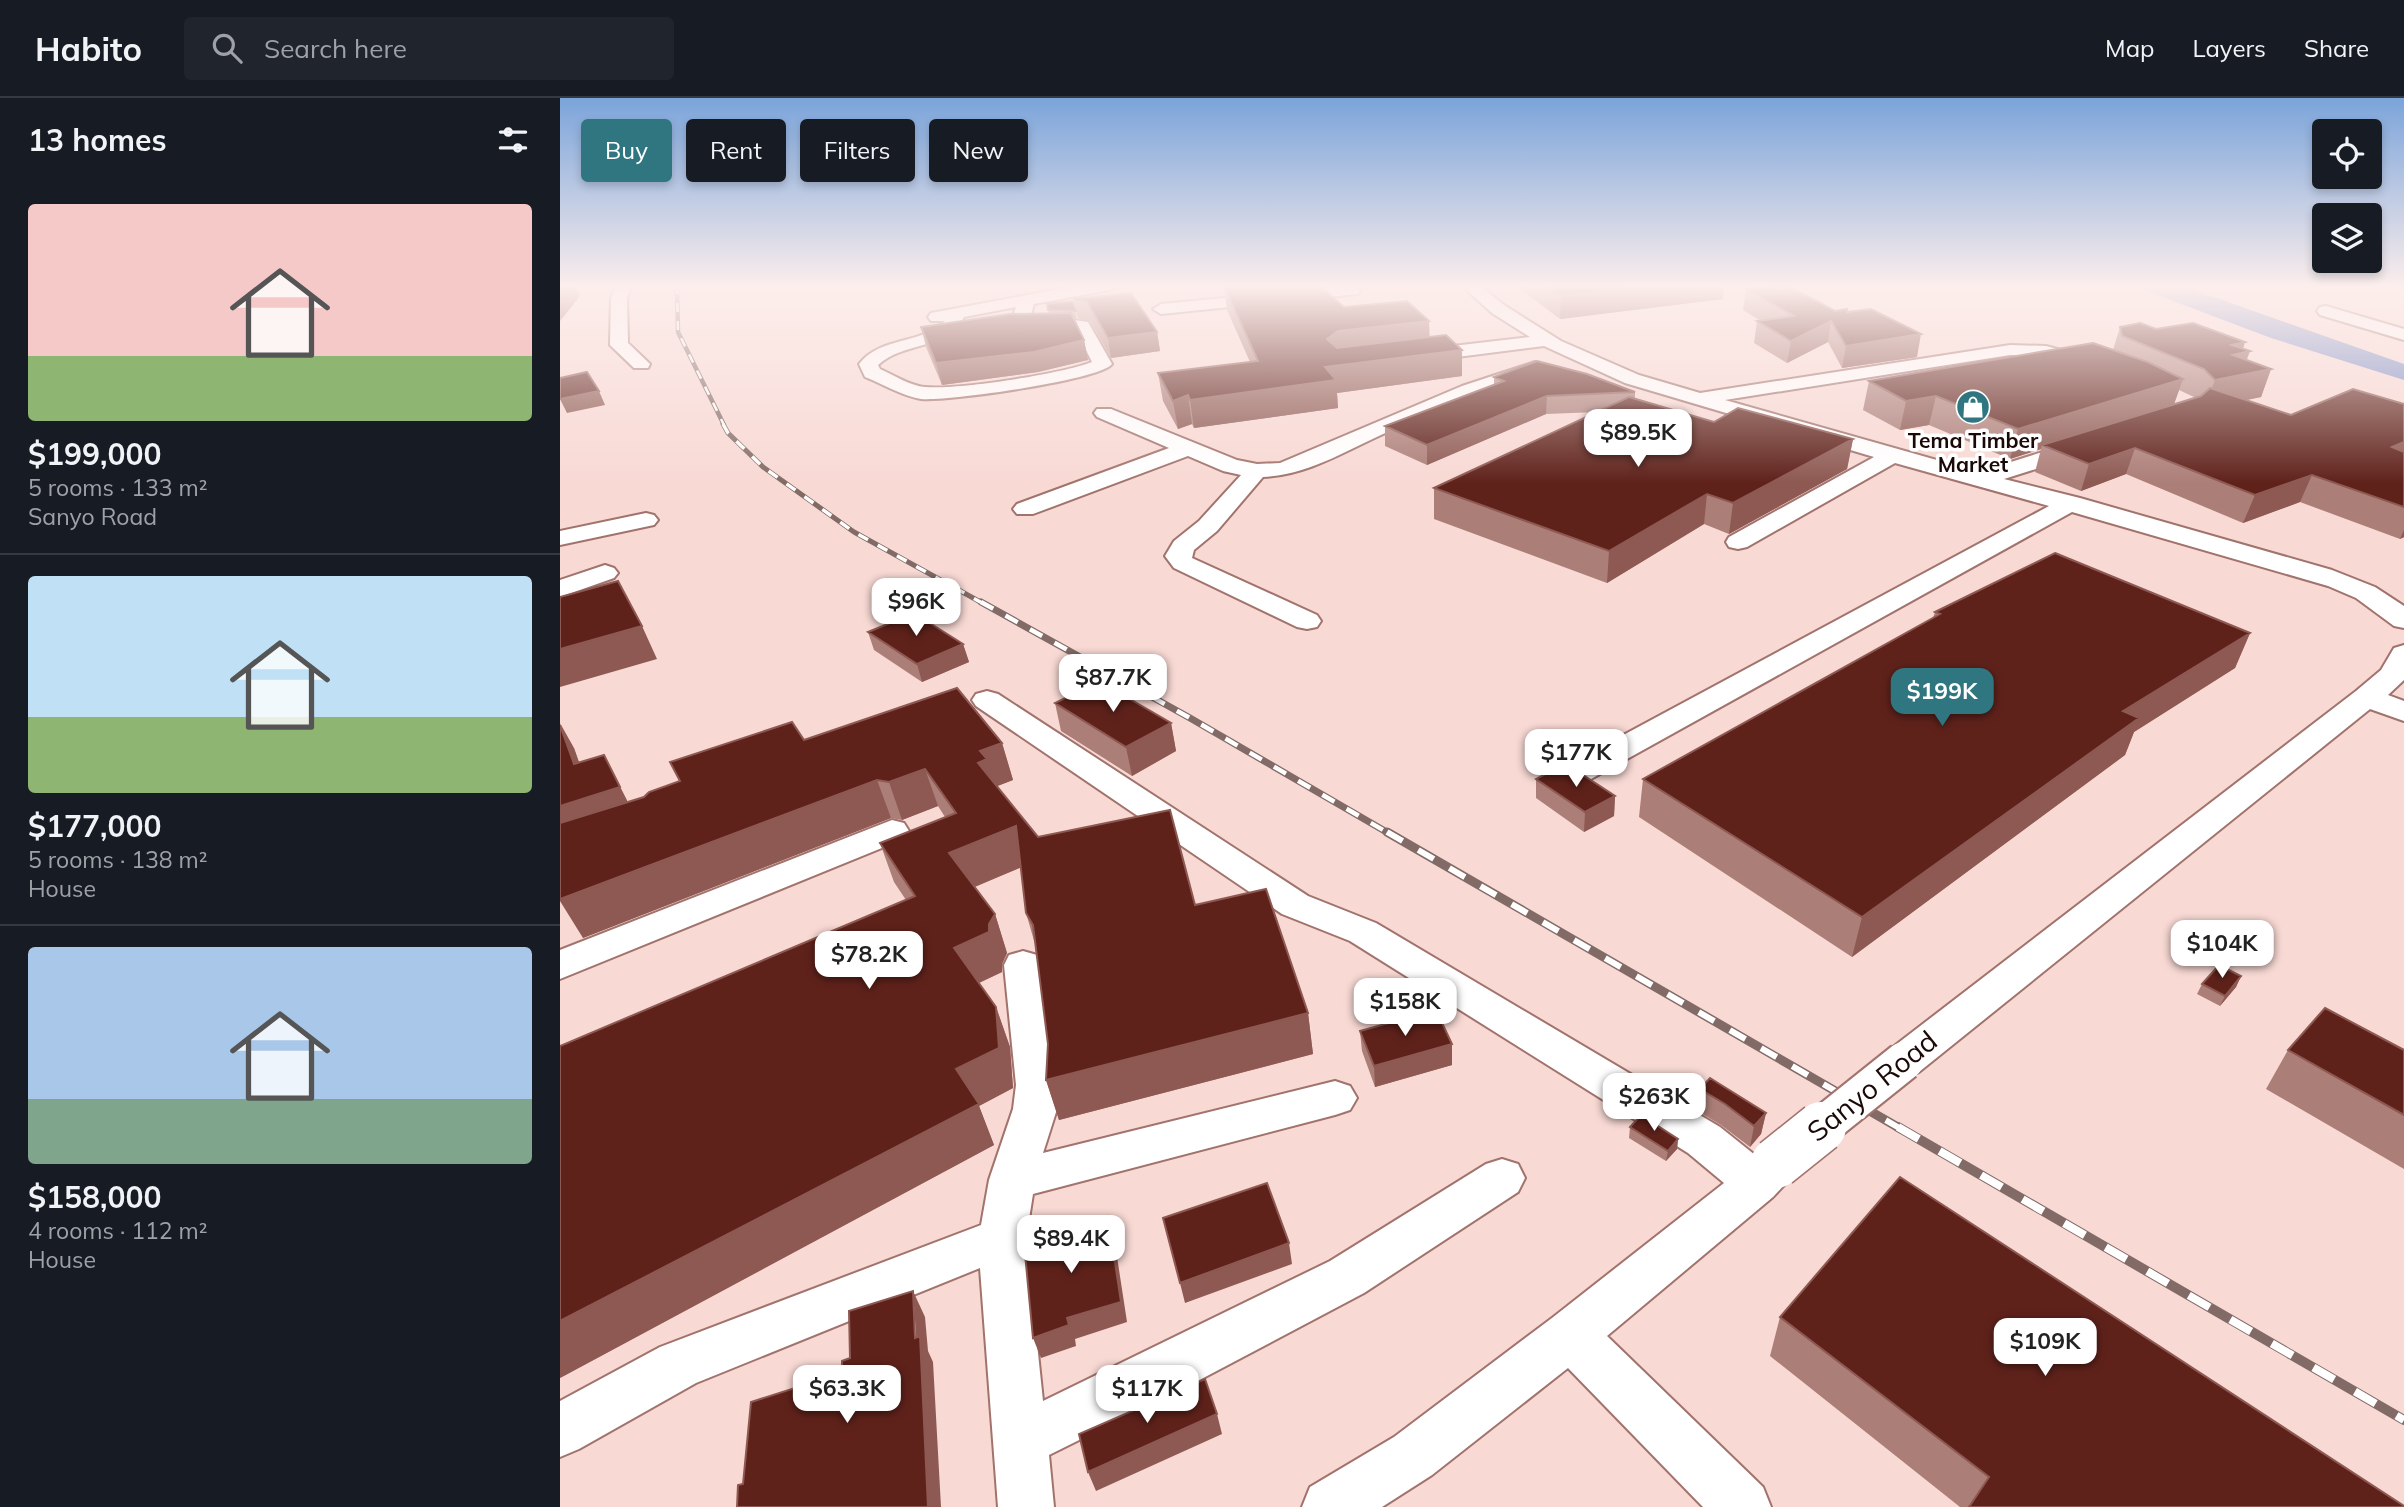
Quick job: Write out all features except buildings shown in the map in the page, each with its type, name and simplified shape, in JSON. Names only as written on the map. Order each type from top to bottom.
[{"type":"street","points":[[626,351],[641,364]]},
{"type":"street","points":[[889,351],[869,365],[872,373],[924,393],[955,391],[1100,367],[1103,364],[1096,351]]},
{"type":"street","points":[[1395,359],[1461,351]]},
{"type":"street","points":[[1566,351],[1694,399],[2292,566],[2378,597],[2404,620]]},
{"type":"street","points":[[1694,399],[2005,351]]},
{"type":"street","points":[[2037,351],[2111,370]]},
{"type":"street","points":[[1104,413],[1231,466],[1257,471],[1281,470],[1301,464],[1469,390],[1578,357]]},
{"type":"street","points":[[1981,479],[2107,439]]},
{"type":"street","points":[[1025,509],[1188,448]]},
{"type":"street","points":[[1738,542],[1893,455]]},
{"type":"street","points":[[1257,471],[1208,526],[1182,547],[1178,556],[1183,563],[1307,621]]},
{"type":"street","points":[[1561,782],[2072,503]]},
{"type":"street","points":[[560,538],[646,520]]},
{"type":"street","points":[[560,589],[605,573]]},
{"type":"street","points":[[2378,597],[2404,583]]},
{"type":"street","name":"Sanyo Road","points":[[1330,1507],[1413,1456],[1570,1335],[1903,1061],[2393,676],[2404,654]]},
{"type":"street","points":[[2367,697],[2404,712]]},
{"type":"street","points":[[987,700],[1295,905],[1363,932],[1703,1140],[1767,1173]]},
{"type":"street","points":[[560,965],[892,831]]},
{"type":"street","points":[[1023,965],[1037,1085],[1035,1108],[1012,1180],[1002,1238],[1026,1507]]},
{"type":"street","points":[[1012,1180],[1335,1098]]},
{"type":"street","points":[[1020,1440],[1347,1278],[1502,1178]]},
{"type":"street","points":[[560,1430],[678,1365],[1002,1238]]},
{"type":"street","points":[[1570,1335],[1743,1507]]},
{"type":"water","points":[[2311,351],[2366,351],[2404,364],[2404,380]]},
{"type":"railway","points":[[687,351],[724,425]]},
{"type":"railway","points":[[723,424],[728,433],[763,467],[854,532],[984,604]]},
{"type":"railway","points":[[981,602],[1190,718],[1390,834]]},
{"type":"railway","points":[[1387,832],[1901,1129]]},
{"type":"railway","points":[[1898,1127],[2404,1420]]},
{"type":"place","name":"Tema Timber Market","points":[[1973,407]]}]
